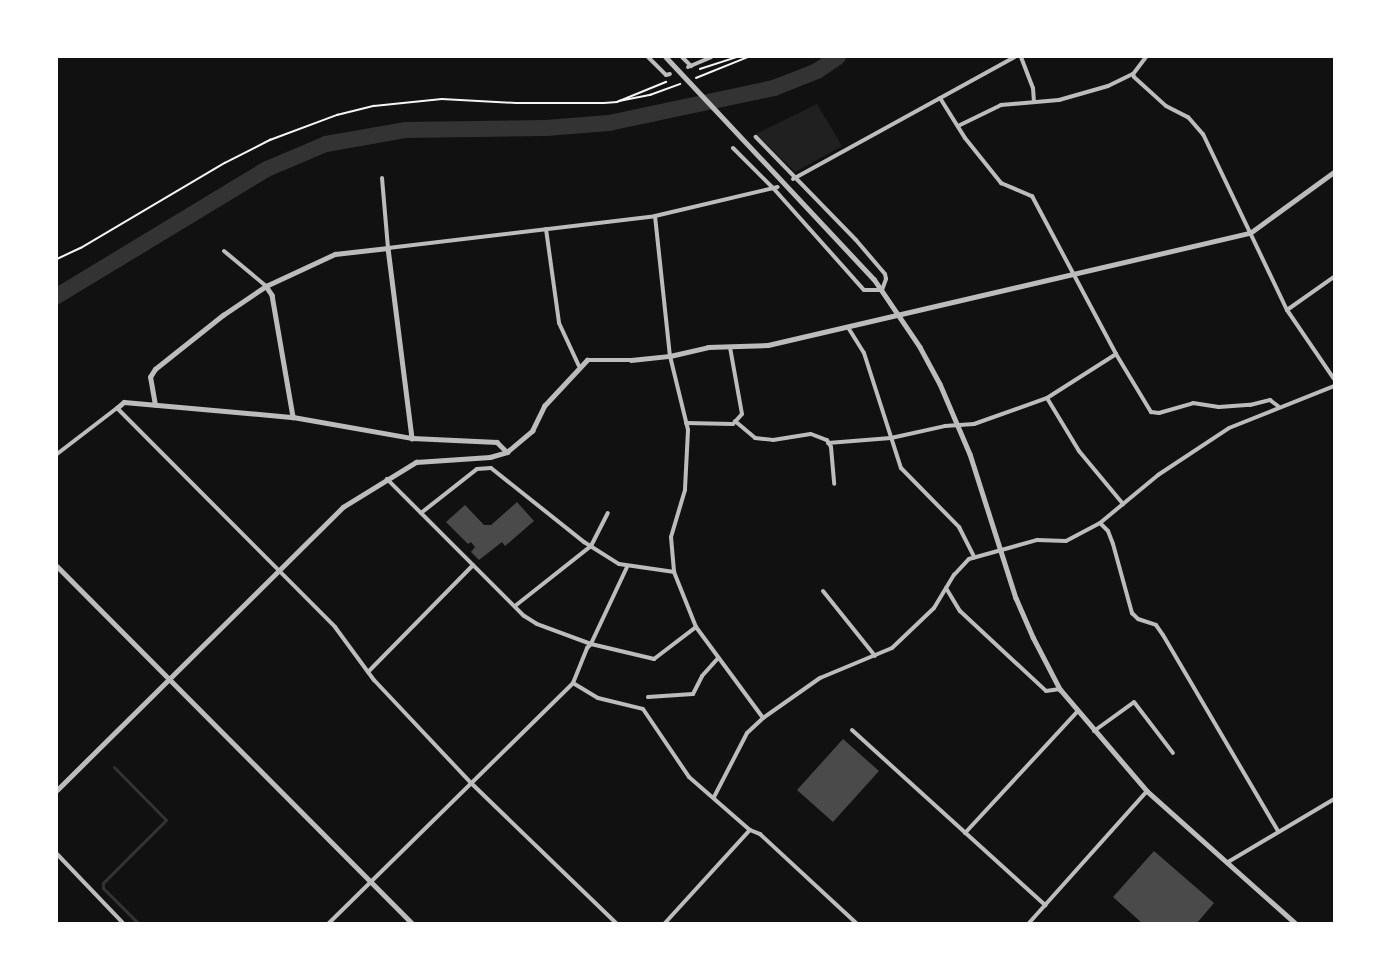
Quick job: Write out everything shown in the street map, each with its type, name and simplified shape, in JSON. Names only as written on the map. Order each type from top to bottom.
[{"type":"street","points":[[648,57],[666,75],[671,76]]},
{"type":"street","points":[[666,57],[836,235],[882,290],[900,316],[935,375],[958,427],[1000,550],[1033,637],[1060,689],[1147,791],[1295,923]]},
{"type":"street","points":[[682,57],[689,67],[711,57]]},
{"type":"street","points":[[795,178],[1015,57]]},
{"type":"street","points":[[1021,57],[1033,88],[1034,101]]},
{"type":"street","points":[[958,126],[1001,105],[1059,100],[1108,86],[1133,74],[1146,57]]},
{"type":"street","points":[[1133,74],[1166,106],[1188,117],[1203,134],[1287,310],[1334,379]]},
{"type":"street","points":[[940,98],[1001,183],[1032,196],[1116,354],[1149,409],[1155,414],[1193,404],[1219,407],[1250,405],[1270,400],[1278,406]]},
{"type":"street","points":[[756,137],[885,274],[886,279],[882,290]]},
{"type":"street","points":[[733,148],[776,188],[864,290],[882,290]]},
{"type":"street","points":[[57,790],[343,507],[416,462],[490,457],[507,452],[532,431],[544,406],[566,386],[579,366],[593,359],[631,360],[670,356],[708,347],[768,345],[1250,233],[1334,172]]},
{"type":"street","points":[[382,178],[388,248],[412,438]]},
{"type":"street","points":[[155,405],[150,376],[155,369],[223,315],[266,286],[335,254],[655,216],[776,188]]},
{"type":"street","points":[[655,216],[670,356],[686,423],[685,490],[671,537],[674,572],[696,627],[763,718]]},
{"type":"street","points":[[546,229],[559,323],[579,366]]},
{"type":"street","points":[[224,251],[266,286],[272,295],[293,417]]},
{"type":"street","points":[[1287,310],[1334,277]]},
{"type":"street","points":[[849,328],[864,353],[901,468],[959,527],[974,557]]},
{"type":"street","points":[[686,423],[733,424],[742,414],[730,347]]},
{"type":"street","points":[[735,421],[756,438],[773,440],[811,434],[828,443],[891,438],[945,426],[958,427],[1047,398],[1116,354]]},
{"type":"street","points":[[714,797],[747,733],[763,718],[820,678],[892,648],[934,608],[957,572],[974,557],[1037,540],[1066,541],[1100,523],[1158,475],[1228,428],[1278,406],[1334,386]]},
{"type":"street","points":[[1047,398],[1079,451],[1123,504]]},
{"type":"street","points":[[57,454],[124,402],[293,417],[412,438],[497,442],[502,444],[507,452]]},
{"type":"street","points":[[117,408],[335,627],[368,672],[470,782],[616,923]]},
{"type":"street","points":[[828,443],[834,484]]},
{"type":"street","points":[[421,513],[477,469],[491,468],[591,546],[627,567],[674,572]]},
{"type":"street","points":[[387,480],[515,606],[537,624],[591,644],[654,659],[696,627]]},
{"type":"street","points":[[515,606],[591,546],[608,513]]},
{"type":"street","points":[[1100,523],[1108,531],[1113,544],[1132,613],[1138,619],[1156,625],[1163,635],[1278,831]]},
{"type":"street","points":[[368,672],[473,565]]},
{"type":"street","points":[[57,566],[412,923]]},
{"type":"street","points":[[329,923],[470,782],[573,684],[587,648],[591,644],[627,567]]},
{"type":"street","points":[[945,588],[960,611],[1046,691],[1060,689]]},
{"type":"street","points":[[823,591],[875,656]]},
{"type":"street","points":[[648,697],[693,694],[702,676],[719,658]]},
{"type":"street","points":[[573,684],[598,698],[643,709],[689,777],[714,797],[721,807],[750,830],[760,834],[856,923]]},
{"type":"street","points":[[1094,731],[1134,702],[1173,753]]},
{"type":"street","points":[[965,833],[1078,711]]},
{"type":"street","points":[[852,730],[1045,905]]},
{"type":"street","points":[[1029,923],[1147,791]]},
{"type":"street","points":[[1228,862],[1334,799]]},
{"type":"street","points":[[665,923],[750,830]]},
{"type":"street","points":[[57,854],[123,923]]},
{"type":"path","points":[[693,72],[736,57]]},
{"type":"path","points":[[57,259],[81,248],[261,144],[337,115],[374,106],[442,99],[587,105],[617,102],[650,95],[748,57]]},
{"type":"path","points":[[617,102],[656,88],[671,76]]},
{"type":"shaded area","points":[[817,104],[842,146],[795,172],[756,134]]},
{"type":"building","points":[[517,502],[534,521],[505,546],[502,542],[479,560],[471,552],[475,547],[471,542],[468,544],[446,522],[465,505],[484,525],[491,525]]},
{"type":"building","points":[[843,739],[879,771],[833,822],[797,790]]},
{"type":"building","points":[[1154,851],[1214,903],[1197,923],[1142,923],[1113,897]]},
{"type":"waterway","points":[[57,296],[267,169],[326,144],[405,130],[546,128],[609,123],[774,88],[817,71],[838,57]]},
{"type":"waterway","points":[[114,767],[166,820],[103,883],[103,888],[138,923]]}]
